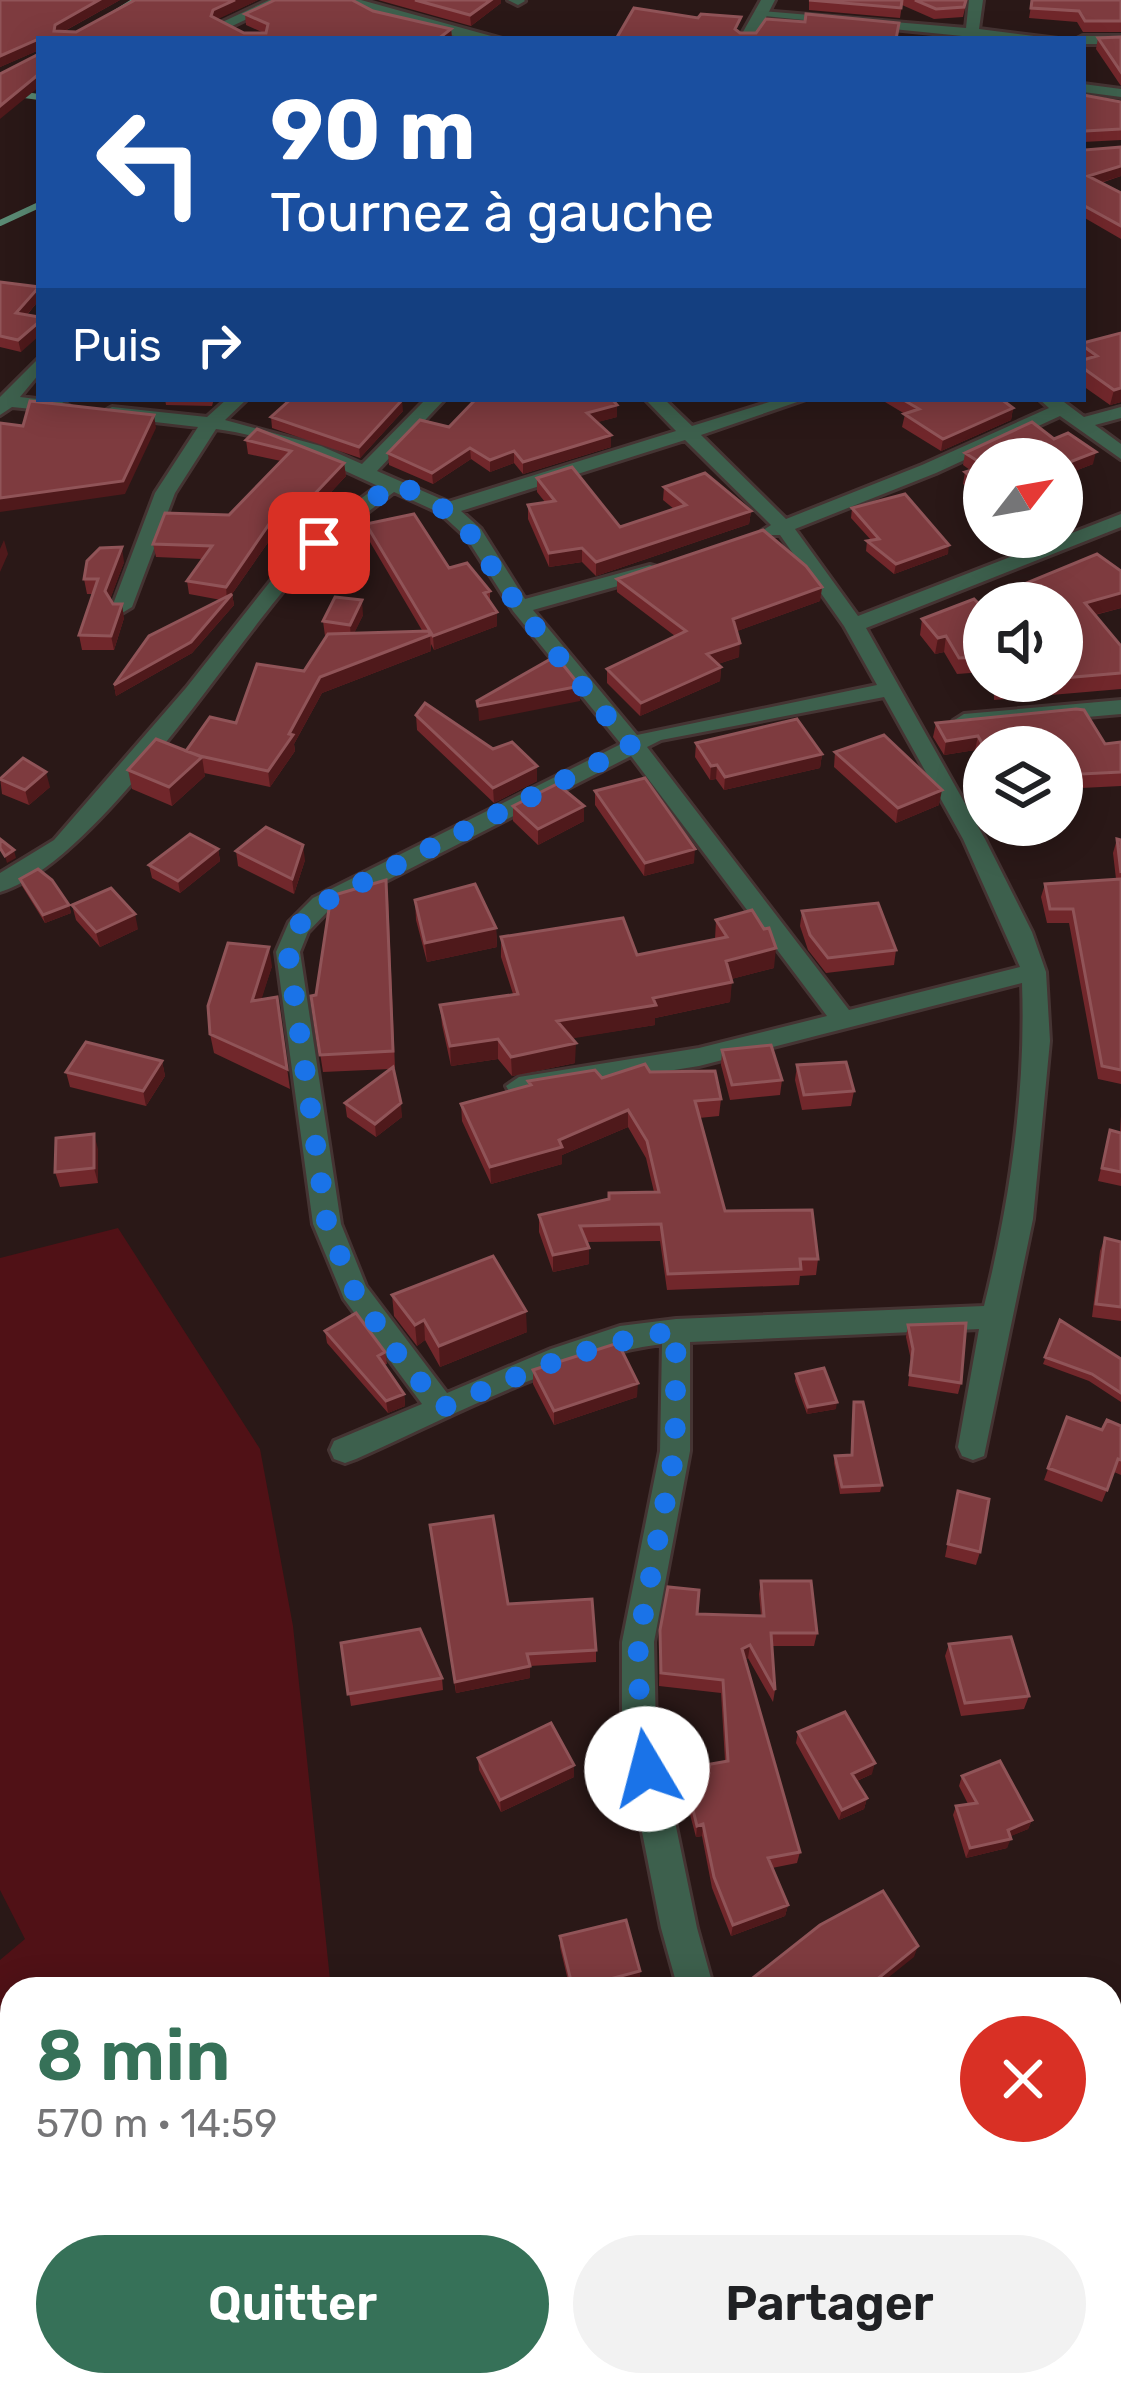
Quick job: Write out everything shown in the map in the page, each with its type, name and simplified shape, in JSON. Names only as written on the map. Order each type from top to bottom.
[{"type":"street","points":[[243,34],[223,25],[280,0]]},
{"type":"street","points":[[346,0],[471,36]]},
{"type":"street","points":[[972,32],[976,0]]},
{"type":"street","points":[[749,36],[765,8],[1017,36]]},
{"type":"street","points":[[1086,40],[1121,40]]},
{"type":"street","points":[[1086,88],[1121,93]]},
{"type":"street","points":[[3,406],[36,367]]},
{"type":"street","points":[[122,608],[154,517],[209,420],[234,402]]},
{"type":"street","points":[[365,472],[433,402]]},
{"type":"street","points":[[657,402],[784,527],[854,625],[1020,932],[1034,972],[1037,1041],[1019,1219],[995,1318],[973,1447]]},
{"type":"street","points":[[447,509],[787,402]]},
{"type":"street","points":[[742,540],[929,470],[1054,404],[1121,453]]},
{"type":"street","points":[[3,406],[137,406],[209,420],[314,450],[447,509],[474,533],[520,607],[674,794],[844,1022]]},
{"type":"street","points":[[1080,424],[1121,412]]},
{"type":"street","points":[[0,884],[62,844],[207,678],[284,577],[343,521],[394,483]]},
{"type":"street","points":[[854,625],[1121,520]]},
{"type":"street","points":[[520,607],[676,562]]},
{"type":"street","points":[[442,1408],[355,1292],[327,1224],[288,952],[296,928],[320,904],[631,746],[689,724],[890,689]]},
{"type":"street","points":[[913,728],[1121,707]]},
{"type":"street","points":[[519,1085],[699,1057],[1034,972]]},
{"type":"street","points":[[345,1450],[561,1357],[620,1338],[676,1331],[995,1318]]},
{"type":"street","points":[[676,1331],[675,1451],[638,1642],[640,1730],[693,1977]]},
{"type":"shaded area","points":[[118,1228],[260,1449],[293,1626],[330,1977],[0,1977],[0,1960],[25,1939],[0,1890],[0,1258]]},
{"type":"building","points":[[0,0],[99,0],[55,25],[54,31],[76,32],[135,0],[235,0],[213,10],[211,16],[244,33],[266,33],[268,24],[245,14],[275,0],[352,0],[373,11],[451,29],[442,36],[36,36],[36,40],[0,56]]},
{"type":"building","points":[[415,0],[491,0],[470,15]]},
{"type":"building","points":[[809,0],[902,0],[901,8]]},
{"type":"building","points":[[915,0],[966,0],[964,7],[936,9]]},
{"type":"building","points":[[1032,0],[1121,0],[1121,21],[1085,21],[1079,11],[1031,8]]},
{"type":"building","points":[[634,8],[698,18],[701,14],[741,17],[735,29],[740,33],[756,33],[766,19],[805,22],[806,14],[899,23],[897,36],[618,36]]},
{"type":"building","points":[[1121,37],[1121,72],[1098,38]]},
{"type":"building","points":[[36,56],[36,76],[0,106],[0,74]]},
{"type":"building","points":[[1086,96],[1121,102],[1121,129],[1086,131]]},
{"type":"building","points":[[1121,147],[1121,166],[1088,176],[1121,193],[1121,226],[1086,207],[1086,150]]},
{"type":"building","points":[[0,282],[36,287],[16,313],[36,316],[36,325],[18,340],[0,336]]},
{"type":"building","points":[[1121,333],[1121,388],[1114,390],[1086,370],[1086,359],[1097,356],[1086,348],[1086,342]]},
{"type":"building","points":[[30,401],[154,415],[123,481],[0,498],[0,423],[23,426]]},
{"type":"building","points":[[288,402],[400,402],[359,447],[271,417]]},
{"type":"building","points":[[473,402],[617,405],[587,413],[611,435],[523,462],[514,451],[490,460],[470,448],[432,473],[388,453],[420,420],[449,427]]},
{"type":"building","points":[[907,402],[1005,402],[1013,408],[943,439],[904,414],[919,409]]},
{"type":"building","points":[[1032,422],[1053,438],[997,438]]},
{"type":"building","points":[[257,429],[344,463],[289,521],[274,517],[226,587],[187,581],[212,546],[153,544],[165,513],[229,515],[291,451],[246,440]]},
{"type":"building","points":[[572,467],[620,527],[686,505],[664,487],[705,473],[751,511],[596,562],[582,548],[549,553],[528,505],[555,501],[537,478]]},
{"type":"building","points":[[905,494],[949,545],[896,564],[867,541],[879,539],[852,508]]},
{"type":"building","points":[[414,514],[449,568],[467,563],[490,591],[484,593],[497,612],[433,636],[366,524]]},
{"type":"building","points":[[763,530],[806,566],[822,587],[733,619],[740,643],[707,654],[721,667],[641,703],[607,669],[686,631],[617,579]]},
{"type":"building","points":[[122,547],[105,591],[113,604],[122,604],[111,636],[79,635],[98,579],[84,579],[87,561],[100,548]]},
{"type":"building","points":[[1097,554],[1121,571],[1121,593],[1085,603],[1121,646],[1121,673],[1083,676],[1083,582],[1029,582]]},
{"type":"building","points":[[232,594],[191,642],[114,685],[149,636]]},
{"type":"building","points":[[335,597],[362,600],[350,625],[323,621]]},
{"type":"building","points":[[963,603],[963,658],[946,636],[938,638],[922,619]]},
{"type":"building","points":[[429,631],[430,635],[320,677],[289,734],[293,735],[268,771],[186,751],[210,717],[236,723],[257,664],[304,671],[328,634]]},
{"type":"building","points":[[556,656],[580,686],[478,706],[477,701]]},
{"type":"building","points":[[425,703],[493,749],[512,742],[537,766],[493,788],[416,715]]},
{"type":"building","points":[[1084,710],[1105,744],[1121,742],[1121,772],[1083,774],[1083,726],[963,726],[963,738],[946,741],[936,723]]},
{"type":"building","points":[[797,719],[822,754],[725,777],[696,743]]},
{"type":"building","points":[[884,735],[942,790],[898,808],[835,752]]},
{"type":"building","points":[[156,739],[202,757],[169,787],[128,770]]},
{"type":"building","points":[[23,758],[46,772],[25,790],[0,779]]},
{"type":"building","points":[[645,778],[695,849],[645,863],[595,791]]},
{"type":"building","points":[[557,784],[584,806],[538,829],[513,806]]},
{"type":"building","points":[[266,827],[303,845],[292,879],[236,851]]},
{"type":"building","points":[[190,834],[218,849],[178,881],[149,865]]},
{"type":"building","points":[[0,839],[14,850],[5,856]]},
{"type":"building","points":[[38,869],[69,905],[43,915],[20,879]]},
{"type":"building","points":[[1121,879],[1121,1070],[1102,1066],[1073,909],[1050,909],[1045,884]]},
{"type":"building","points":[[386,880],[393,1051],[320,1055],[311,996],[316,995],[331,896]]},
{"type":"building","points":[[475,884],[496,928],[425,943],[415,900]]},
{"type":"building","points":[[111,888],[135,914],[96,932],[72,905]]},
{"type":"building","points":[[878,903],[896,950],[828,958],[810,935],[802,911]]},
{"type":"building","points":[[752,910],[764,929],[769,928],[776,948],[726,961],[732,982],[653,998],[656,1005],[557,1021],[576,1043],[511,1057],[498,1039],[450,1046],[440,1005],[518,994],[501,937],[623,918],[637,955],[727,937],[716,920]]},
{"type":"building","points":[[228,943],[269,947],[252,1001],[277,997],[287,1069],[210,1034],[208,1006]]},
{"type":"building","points":[[86,1042],[162,1061],[143,1091],[66,1072]]},
{"type":"building","points":[[771,1045],[782,1080],[732,1085],[722,1050]]},
{"type":"building","points":[[846,1062],[854,1091],[804,1095],[797,1065]]},
{"type":"building","points":[[645,1064],[650,1072],[715,1071],[721,1099],[695,1101],[725,1211],[812,1210],[818,1259],[800,1259],[801,1269],[668,1274],[661,1224],[580,1226],[589,1248],[553,1255],[539,1215],[609,1199],[609,1193],[659,1192],[647,1141],[628,1110],[559,1140],[562,1147],[490,1167],[461,1104],[531,1085],[528,1081],[595,1070],[602,1078]]},
{"type":"building","points":[[393,1067],[401,1103],[375,1124],[345,1103]]},
{"type":"building","points":[[1110,1130],[1121,1133],[1121,1172],[1102,1168]]},
{"type":"building","points":[[94,1134],[94,1168],[55,1172],[56,1138]]},
{"type":"building","points":[[1105,1238],[1121,1242],[1121,1307],[1096,1304]]},
{"type":"building","points":[[493,1256],[526,1311],[439,1346],[424,1320],[415,1325],[392,1295]]},
{"type":"building","points":[[356,1313],[385,1352],[378,1356],[404,1394],[386,1401],[325,1331]]},
{"type":"building","points":[[1060,1320],[1121,1359],[1121,1393],[1092,1374],[1045,1357]]},
{"type":"building","points":[[966,1323],[961,1383],[910,1375],[913,1349],[908,1325]]},
{"type":"building","points":[[618,1343],[638,1383],[554,1411],[533,1370]]},
{"type":"building","points":[[824,1368],[837,1402],[808,1407],[796,1374]]},
{"type":"building","points":[[854,1402],[863,1402],[882,1485],[842,1487],[835,1456],[852,1455]]},
{"type":"building","points":[[1067,1417],[1102,1430],[1107,1420],[1121,1426],[1121,1460],[1107,1490],[1048,1468]]},
{"type":"building","points":[[958,1491],[989,1499],[980,1552],[948,1544]]},
{"type":"building","points":[[493,1516],[508,1604],[592,1599],[596,1650],[527,1654],[530,1666],[455,1682],[430,1525]]},
{"type":"building","points":[[761,1581],[811,1581],[817,1633],[771,1633],[775,1690],[750,1645],[742,1649],[800,1852],[768,1858],[788,1905],[733,1925],[714,1877],[703,1824],[697,1826],[683,1769],[728,1761],[723,1680],[661,1673],[660,1630],[668,1587],[699,1590],[697,1614],[764,1616]]},
{"type":"building","points":[[420,1629],[442,1678],[348,1694],[341,1643]]},
{"type":"building","points":[[1011,1637],[1029,1696],[965,1703],[949,1644]]},
{"type":"building","points":[[845,1712],[875,1763],[852,1774],[867,1798],[842,1810],[798,1732]]},
{"type":"building","points":[[551,1723],[574,1765],[500,1800],[478,1758]]},
{"type":"building","points":[[1000,1761],[1032,1820],[1008,1830],[1011,1839],[970,1848],[956,1806],[977,1803],[962,1776]]},
{"type":"building","points":[[883,1891],[918,1946],[880,1977],[754,1977],[820,1925]]},
{"type":"building","points":[[626,1920],[640,1971],[618,1977],[570,1977],[560,1936]]},
{"type":"waterway","points":[[78,36],[136,0]]},
{"type":"waterway","points":[[17,94],[36,97]]},
{"type":"waterway","points":[[0,223],[36,206]]},
{"type":"route","points":[[319,543],[394,483],[447,509],[474,533],[511,595],[631,746],[320,904],[296,928],[288,952],[327,1224],[355,1292],[442,1408],[561,1357],[620,1338],[676,1331],[675,1451],[638,1642],[640,1730],[647,1769]]}]
